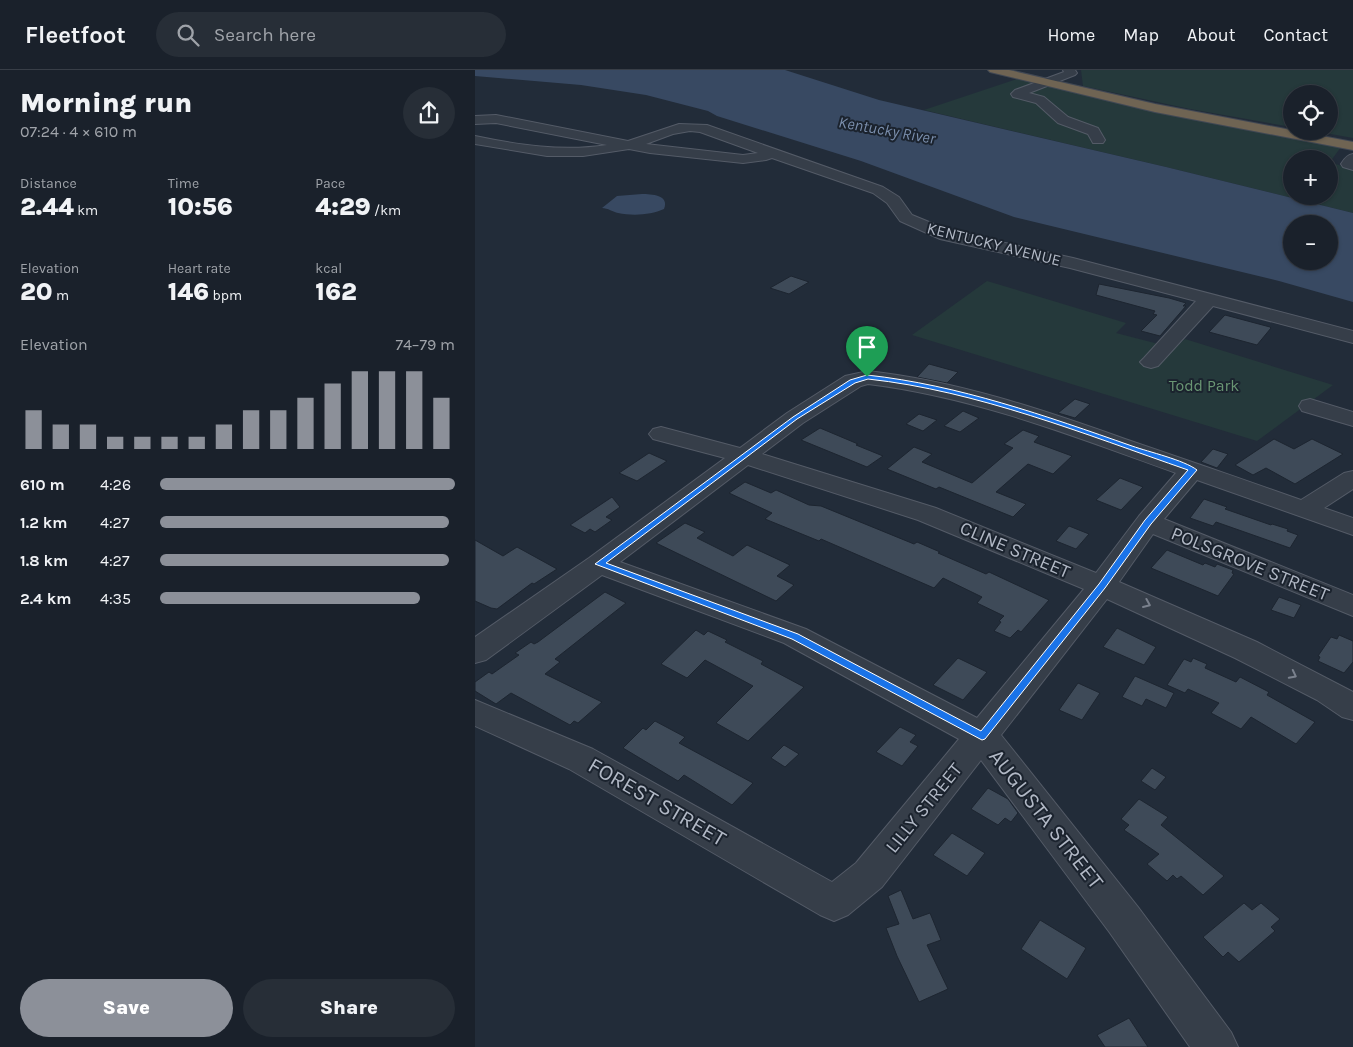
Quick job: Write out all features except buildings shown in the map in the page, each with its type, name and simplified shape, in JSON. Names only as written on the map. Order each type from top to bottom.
[{"type":"highway","points":[[994,70],[1283,126]]},
{"type":"highway","points":[[1019,70],[1050,81],[1170,112],[1353,146]]},
{"type":"highway","points":[[1338,137],[1353,140]]},
{"type":"street","points":[[1061,104],[1012,96],[1071,74],[1069,70]]},
{"type":"street","points":[[1040,100],[1063,120],[1093,131],[1098,140]]},
{"type":"street","points":[[475,120],[496,119],[650,149],[743,159],[775,154]]},
{"type":"street","points":[[475,139],[512,123]]},
{"type":"street","name":"KENTUCKY AVENUE","points":[[475,139],[528,151],[554,152],[597,150],[629,145],[665,131],[692,127],[719,133],[878,190],[893,200],[906,218],[946,235],[1073,263],[1353,338]]},
{"type":"street","points":[[1353,158],[1348,164],[1353,166]]},
{"type":"street","points":[[1151,362],[1208,300]]},
{"type":"street","points":[[475,652],[599,564],[795,418],[853,381],[867,377],[901,381],[982,400],[1047,419],[1353,527]]},
{"type":"street","points":[[1310,406],[1353,419]]},
{"type":"street","name":"CLINE STREET","points":[[661,434],[744,456],[927,514],[1150,606],[1246,650],[1328,692],[1353,708]]},
{"type":"street","name":"LILLY STREET","points":[[834,903],[869,875],[1102,586],[1148,522],[1193,470]]},
{"type":"street","points":[[1304,509],[1353,478]]},
{"type":"street","name":"POLSGROVE STREET","points":[[1148,522],[1353,606]]},
{"type":"street","name":"AUGUSTA STREET","points":[[599,564],[795,636],[982,736],[1124,920],[1216,1047]]},
{"type":"street","name":"FOREST STREET","points":[[475,712],[581,759],[834,903]]},
{"type":"green space","points":[[1081,70],[1353,70],[1353,138],[1338,135],[1338,85],[1283,85],[1283,126],[1190,109],[1083,86]]},
{"type":"green space","points":[[1017,79],[1283,135],[1283,140],[1308,140],[1341,147],[1338,151],[1283,150],[1283,196],[924,110]]},
{"type":"green space","points":[[1338,165],[1353,170],[1353,213],[1320,205],[1338,205]]},
{"type":"green space","name":"Todd Park","points":[[987,281],[1126,323],[1116,333],[1174,348],[1185,339],[1333,385],[1257,441],[912,335]]},
{"type":"water","name":"Kentucky River","points":[[475,70],[785,70],[879,100],[1283,196],[1283,205],[1320,205],[1353,213],[1353,302],[1279,281],[1014,217],[861,161],[717,116],[708,111],[646,95],[581,85],[475,76]]},
{"type":"water","points":[[642,194],[662,198],[665,204],[664,209],[653,213],[636,215],[618,213],[602,208],[617,196]]},
{"type":"route","points":[[867,377],[881,377],[974,397],[1047,419],[1193,470],[1148,522],[1102,586],[982,736],[795,636],[599,564],[795,418],[853,381],[867,377]]}]
